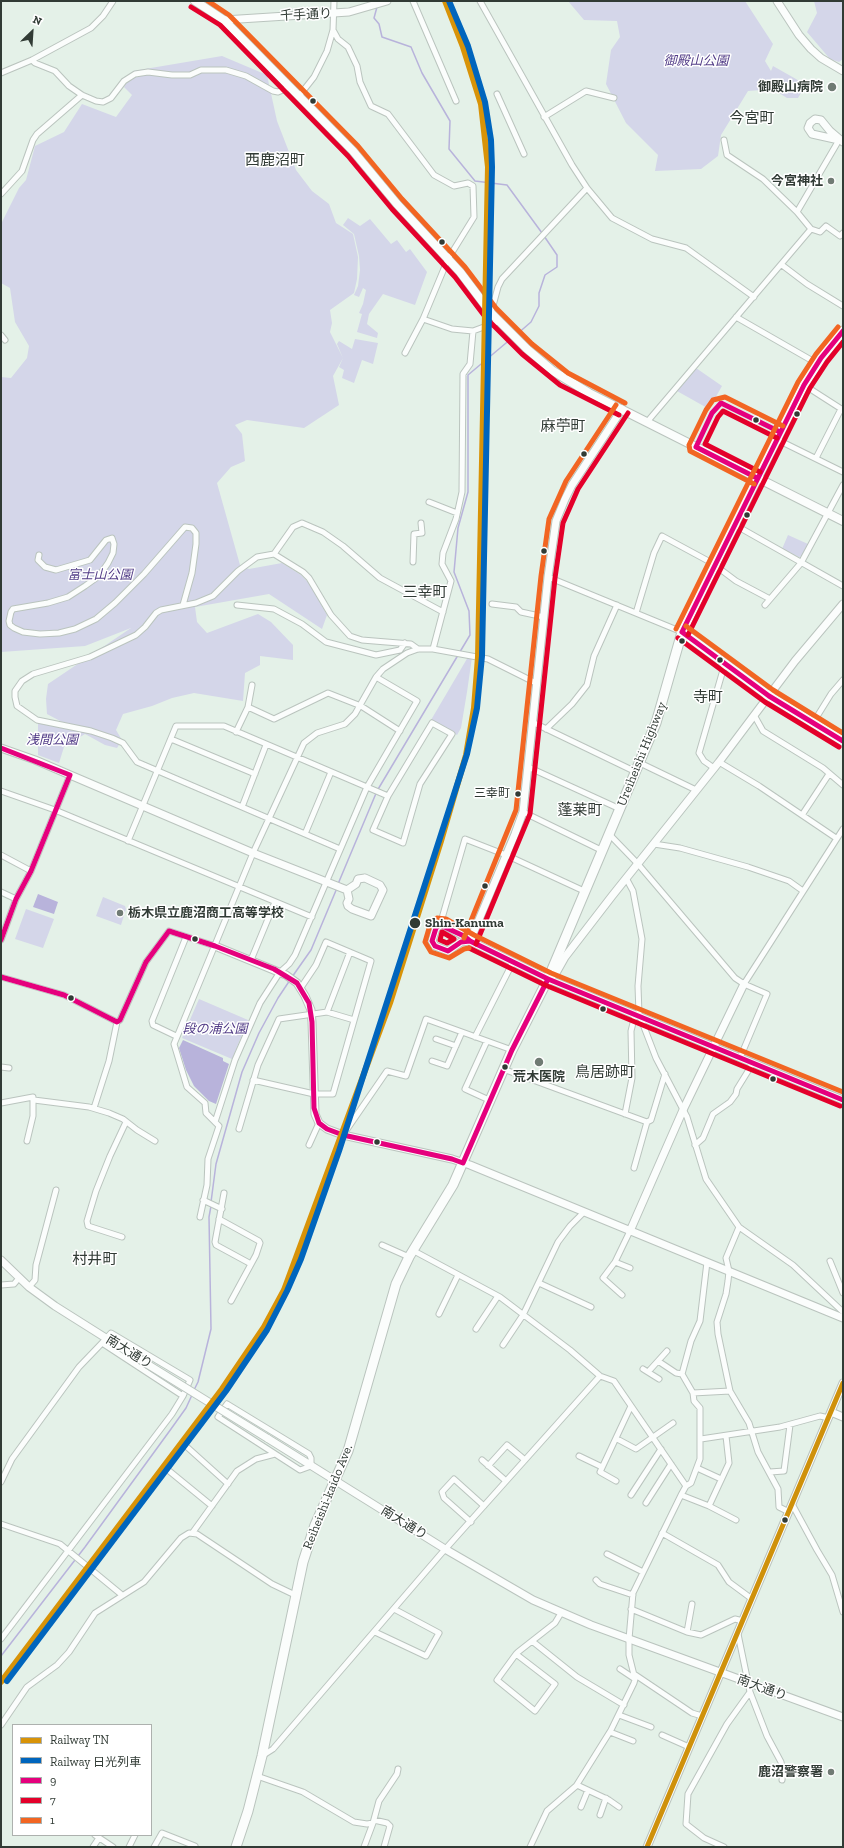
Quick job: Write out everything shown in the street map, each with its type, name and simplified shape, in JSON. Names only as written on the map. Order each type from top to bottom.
[{"type":"highway","name":"Ureiheishi Highway","points":[[463,1163],[503,1069],[548,979],[584,891],[640,763],[659,714],[682,632],[716,566],[734,525],[804,385],[843,331]]},
{"type":"highway","points":[[682,632],[769,696],[843,740]]},
{"type":"highway","name":"Reiheishi-kaido Ave.","points":[[236,1847],[258,1776],[295,1594],[308,1543],[336,1481],[354,1433],[396,1284],[411,1254],[448,1195],[463,1163]]},
{"type":"main road","points":[[195,1],[224,20],[353,151],[397,204],[448,258],[491,313],[527,349],[553,371],[576,386],[622,410],[843,521]]},
{"type":"street","points":[[1,73],[32,60],[91,28],[103,16],[113,1]]},
{"type":"street","points":[[298,96],[314,77],[327,51],[333,30],[334,1]]},
{"type":"street","name":"千手通り","points":[[224,20],[354,11],[387,1]]},
{"type":"street","points":[[413,1],[456,101]]},
{"type":"street","points":[[480,1],[572,165],[587,188],[612,218],[652,239],[686,248],[754,296]]},
{"type":"street","points":[[777,1],[799,35],[811,49],[821,58],[843,71]]},
{"type":"street","points":[[333,30],[338,39],[348,47],[357,66],[360,82],[371,106],[388,114],[434,175],[454,186],[468,184],[473,186],[474,217],[448,258],[423,319],[405,353]]},
{"type":"street","points":[[32,60],[35,63],[55,71],[82,96],[103,102],[111,98],[124,81],[135,74],[148,72],[172,75],[190,75],[201,70],[226,70],[246,76],[273,91],[278,92],[290,87]]},
{"type":"street","points":[[544,117],[586,91],[614,98]]},
{"type":"street","points":[[497,94],[524,154]]},
{"type":"street","points":[[1,194],[22,170],[32,140],[37,134],[82,96]]},
{"type":"street","points":[[797,212],[841,141],[843,133]]},
{"type":"street","points":[[724,140],[727,155],[763,179],[797,212],[811,229],[820,232],[826,226],[840,236],[843,232]]},
{"type":"street","points":[[491,313],[498,287],[502,279],[587,188]]},
{"type":"street","points":[[647,422],[782,265],[811,229]]},
{"type":"street","points":[[782,265],[807,284],[843,306]]},
{"type":"street","points":[[736,317],[818,364]]},
{"type":"street","points":[[423,319],[452,329],[473,331],[500,321]]},
{"type":"street","points":[[433,649],[451,581],[442,564],[443,553],[457,514],[462,492],[463,374],[470,364],[473,331]]},
{"type":"street","points":[[804,385],[842,409],[816,458]]},
{"type":"street","points":[[470,941],[506,855],[522,812],[548,577],[555,528],[565,499],[622,410]]},
{"type":"street","points":[[776,439],[843,472]]},
{"type":"street","points":[[765,605],[801,563],[843,485]]},
{"type":"street","points":[[429,502],[457,514]]},
{"type":"street","points":[[340,849],[138,762],[123,743],[112,738],[91,731],[37,720],[17,706],[15,691],[18,685],[26,677],[101,653],[136,635],[145,627],[156,613],[161,610],[196,603],[213,596],[238,571],[258,557],[274,554],[294,527],[302,523],[322,532],[343,546],[380,578],[443,612]]},
{"type":"street","points":[[413,562],[414,534],[422,532],[421,524]]},
{"type":"street","points":[[734,525],[843,586]]},
{"type":"street","points":[[39,555],[38,560],[45,567],[56,570],[90,560],[106,540],[112,538],[114,544],[113,553],[108,563],[98,576],[85,586],[68,597],[48,603],[14,609],[9,616],[10,625],[23,632],[40,634],[59,633],[75,629],[96,618],[115,603],[144,574],[185,527],[192,528],[196,533],[196,544],[192,573],[183,605]]},
{"type":"street","points":[[636,613],[654,553],[662,536],[716,566],[736,580],[770,599]]},
{"type":"street","points":[[274,554],[306,575],[331,615],[350,636],[368,641],[411,644],[418,649]]},
{"type":"street","points":[[548,577],[682,632]]},
{"type":"street","points":[[492,604],[516,607],[521,612],[544,617]]},
{"type":"street","points":[[548,979],[556,973],[565,957],[626,878],[716,765],[795,661],[843,604]]},
{"type":"street","points":[[237,605],[274,609],[302,624],[326,642],[376,655],[400,650],[405,644]]},
{"type":"street","points":[[546,729],[572,704],[587,686],[594,656],[617,605]]},
{"type":"street","points":[[200,1217],[205,1201],[208,1159],[219,1126],[206,1113],[205,1103],[190,1090],[185,1083],[174,1044],[176,1036],[240,887],[253,853],[270,819],[295,758],[304,742],[318,733],[345,724],[361,706],[376,677],[383,669],[418,649],[433,649],[488,659],[536,683]]},
{"type":"street","points":[[725,663],[699,753],[704,760],[716,765],[802,815],[836,838]]},
{"type":"street","points":[[215,1122],[235,1060],[260,1003],[295,956],[328,883],[340,849],[367,787],[417,701],[376,677]]},
{"type":"street","points":[[813,723],[831,694],[843,680]]},
{"type":"street","points":[[236,732],[248,707],[252,685]]},
{"type":"street","points":[[248,707],[274,719],[328,692],[361,706],[400,731]]},
{"type":"street","points":[[754,715],[763,731],[823,768],[843,786]]},
{"type":"street","points":[[432,722],[452,734],[420,784],[403,843],[373,830],[388,796],[432,722]]},
{"type":"street","points":[[532,722],[636,772]]},
{"type":"street","points":[[128,841],[176,726],[224,726],[295,758],[388,796]]},
{"type":"street","points":[[171,739],[255,774]]},
{"type":"street","points":[[242,807],[266,745]]},
{"type":"street","points":[[1,748],[70,775],[253,853],[328,883],[345,889],[355,885],[360,878]]},
{"type":"street","points":[[640,763],[696,790]]},
{"type":"street","points":[[528,767],[620,809]]},
{"type":"street","points":[[305,834],[331,772]]},
{"type":"street","points":[[802,815],[829,774]]},
{"type":"street","points":[[1,940],[16,899],[31,871],[70,775]]},
{"type":"street","points":[[1,791],[55,810],[312,917]]},
{"type":"street","points":[[522,812],[602,850]]},
{"type":"street","points":[[622,1295],[603,1278],[615,1262],[713,1047],[744,984],[843,829]]},
{"type":"street","points":[[609,834],[638,864],[735,978],[744,984],[767,994],[740,1058]]},
{"type":"street","points":[[470,941],[460,943],[448,951],[435,946],[432,939],[436,928],[440,925],[465,839],[506,855],[584,891]]},
{"type":"street","points":[[654,844],[680,848],[748,867],[789,881],[802,891]]},
{"type":"street","points":[[1,855],[31,871]]},
{"type":"street","points":[[345,889],[348,906],[371,916],[383,892],[383,889],[380,885],[365,878],[360,878]]},
{"type":"street","points":[[352,909],[350,902],[360,878]]},
{"type":"street","points":[[625,1114],[632,1078],[631,1031],[637,1016],[637,992],[642,939],[632,891],[626,878]]},
{"type":"street","points":[[1,892],[16,899]]},
{"type":"street","points":[[251,960],[275,902]]},
{"type":"street","points":[[440,925],[458,932],[470,941],[548,979],[843,1100]]},
{"type":"street","points":[[94,1108],[109,1061],[117,1022],[120,1020],[146,962],[168,931],[215,946],[283,973],[298,986],[308,1003],[311,1015],[315,1114],[319,1123],[327,1129],[343,1135],[463,1163],[843,1318]]},
{"type":"street","points":[[458,932],[460,943]]},
{"type":"street","points":[[176,1036],[153,1025],[152,1021],[186,937]]},
{"type":"street","points":[[253,1080],[314,1094],[333,1094],[372,961],[326,942],[316,965],[298,986]]},
{"type":"street","points":[[327,1012],[350,952]]},
{"type":"street","points":[[475,1037],[513,962]]},
{"type":"street","points":[[1,977],[64,995],[117,1022]]},
{"type":"street","points":[[239,1129],[253,1080],[266,1045],[279,1020],[327,1012],[354,1020]]},
{"type":"street","points":[[637,1016],[684,1110],[706,1179],[740,1227],[793,1265],[843,1312]]},
{"type":"street","points":[[343,1135],[387,1071],[406,1076],[426,1019],[512,1050]]},
{"type":"street","points":[[432,1061],[447,1066],[462,1032]]},
{"type":"street","points":[[436,1039],[456,1046]]},
{"type":"street","points":[[487,1041],[465,1089],[490,1100]]},
{"type":"street","points":[[695,1145],[703,1138],[714,1114],[730,1102],[736,1094],[737,1089],[753,1063]]},
{"type":"street","points":[[1,1067],[9,1068]]},
{"type":"street","points":[[503,1069],[647,1122]]},
{"type":"street","points":[[634,1168],[647,1122],[651,1120],[665,1074]]},
{"type":"street","points":[[1,1103],[33,1097],[34,1100],[94,1108],[109,1113],[126,1122],[155,1141]]},
{"type":"street","points":[[27,1141],[34,1116],[34,1100]]},
{"type":"street","points":[[122,1237],[88,1226],[87,1221],[96,1191],[126,1122]]},
{"type":"street","points":[[310,1145],[319,1123]]},
{"type":"street","points":[[29,1287],[35,1280],[36,1265],[56,1190]]},
{"type":"street","points":[[224,1193],[220,1208],[215,1242],[216,1245],[251,1264]]},
{"type":"street","points":[[205,1201],[220,1208]]},
{"type":"street","points":[[503,1345],[523,1315],[558,1242],[570,1226],[584,1212]]},
{"type":"street","points":[[219,1219],[259,1241],[256,1255],[231,1301]]},
{"type":"street","points":[[740,1227],[726,1258],[729,1271],[726,1294],[718,1322],[721,1348],[730,1391],[749,1422],[758,1452],[778,1489],[779,1507],[791,1508],[800,1516],[816,1550],[832,1575],[843,1612]]},
{"type":"street","points":[[382,1245],[411,1254],[458,1275],[498,1296],[570,1350],[600,1376],[614,1381],[686,1486]]},
{"type":"street","name":"南大通り","points":[[1,1260],[29,1287],[104,1341],[147,1364],[445,1550],[511,1589],[561,1613],[629,1640],[843,1717]]},
{"type":"street","points":[[830,1261],[843,1293]]},
{"type":"street","points":[[615,1262],[630,1268]]},
{"type":"street","points":[[530,1847],[547,1811],[576,1785],[610,1732],[624,1705],[634,1676],[629,1655],[633,1595],[681,1495],[686,1486],[691,1483],[700,1459],[700,1408],[694,1401],[693,1394],[682,1374],[691,1341],[700,1321],[707,1262]]},
{"type":"street","points":[[440,1314],[458,1275]]},
{"type":"street","points":[[1,1285],[14,1284],[19,1278]]},
{"type":"street","points":[[539,1282],[591,1307]]},
{"type":"street","points":[[476,1328],[498,1296]]},
{"type":"street","points":[[1,1482],[12,1459],[79,1367],[111,1333],[190,1380],[183,1396],[172,1414],[1,1639]]},
{"type":"street","points":[[104,1341],[183,1396]]},
{"type":"street","points":[[648,1372],[666,1351]]},
{"type":"street","points":[[658,1361],[676,1373],[682,1374]]},
{"type":"street","points":[[643,1369],[659,1380]]},
{"type":"street","points":[[262,1756],[273,1749],[445,1550],[600,1376]]},
{"type":"street","points":[[647,1847],[843,1383]]},
{"type":"street","points":[[693,1394],[730,1391]]},
{"type":"street","points":[[227,1404],[294,1444],[310,1456],[311,1466],[300,1470],[275,1454],[218,1417],[227,1404]]},
{"type":"street","points":[[616,1481],[600,1472],[632,1406]]},
{"type":"street","points":[[701,1439],[790,1425],[820,1416],[830,1415],[843,1417]]},
{"type":"street","points":[[619,1440],[636,1449],[673,1424]]},
{"type":"street","points":[[770,1472],[784,1471],[790,1425]]},
{"type":"street","points":[[708,1506],[729,1463],[726,1436]]},
{"type":"street","points":[[488,1466],[507,1445],[525,1460]]},
{"type":"street","points":[[187,1447],[228,1484]]},
{"type":"street","points":[[632,1496],[661,1449]]},
{"type":"street","points":[[194,1532],[237,1471],[256,1460],[275,1454]]},
{"type":"street","points":[[579,1456],[602,1467]]},
{"type":"street","points":[[482,1460],[506,1481]]},
{"type":"street","points":[[646,1503],[671,1464]]},
{"type":"street","points":[[697,1468],[721,1479]]},
{"type":"street","points":[[168,1470],[212,1506]]},
{"type":"street","points":[[470,1522],[444,1498],[442,1492],[454,1479],[484,1506]]},
{"type":"street","points":[[681,1495],[736,1520]]},
{"type":"street","points":[[1,1524],[48,1539],[69,1551],[122,1595]]},
{"type":"street","points":[[1,1725],[27,1687],[57,1665],[69,1652],[95,1613],[144,1582],[181,1538],[189,1532],[194,1532],[272,1584],[295,1594]]},
{"type":"street","points":[[662,1533],[718,1565],[729,1582],[752,1599]]},
{"type":"street","points":[[607,1554],[643,1572]]},
{"type":"street","points":[[596,1580],[600,1584],[633,1595]]},
{"type":"street","points":[[686,1632],[692,1604]]},
{"type":"street","points":[[374,1632],[426,1656],[439,1633],[394,1609]]},
{"type":"street","points":[[631,1609],[686,1632],[701,1635],[735,1618],[743,1620]]},
{"type":"street","points":[[516,1654],[555,1684],[535,1711],[497,1680],[516,1654],[555,1623],[561,1613]]},
{"type":"street","points":[[738,1633],[750,1692],[768,1736],[781,1762],[783,1771],[782,1780]]},
{"type":"street","points":[[532,1641],[577,1677],[624,1705]]},
{"type":"street","points":[[620,1669],[634,1676],[692,1713],[702,1716]]},
{"type":"street","points":[[724,1847],[704,1838],[686,1824],[688,1794],[727,1724],[750,1692]]},
{"type":"street","points":[[619,1715],[651,1727]]},
{"type":"street","points":[[610,1732],[633,1741]]},
{"type":"street","points":[[662,1734],[689,1747]]},
{"type":"street","points":[[364,1847],[374,1821],[379,1801],[397,1774],[398,1769]]},
{"type":"street","points":[[258,1776],[304,1792],[354,1822],[367,1824],[374,1821],[387,1823],[390,1826],[384,1847]]},
{"type":"street","points":[[576,1785],[606,1798],[619,1807]]},
{"type":"street","points":[[581,1807],[588,1790]]},
{"type":"street","points":[[600,1815],[606,1798]]},
{"type":"street","points":[[154,1847],[162,1833],[195,1846]]},
{"type":"street","points":[[129,1847],[134,1836]]},
{"type":"street","points":[[93,1847],[97,1837],[113,1847]]},
{"type":"green space","name":"御殿山公園","points":[[568,1],[745,1],[773,44],[765,61],[771,71],[773,66],[805,86],[798,98],[787,98],[768,86],[761,90],[748,91],[721,135],[718,156],[701,169],[655,171],[658,155],[626,123],[606,84],[611,50],[620,37],[617,21],[584,20]]},
{"type":"green space","points":[[814,1],[843,1],[843,59],[839,62],[830,59],[807,32],[817,13]]},
{"type":"green space","points":[[222,56],[267,75],[277,121],[296,170],[312,191],[329,204],[336,223],[353,234],[358,257],[357,279],[354,293],[330,310],[332,323],[330,332],[343,358],[333,376],[339,405],[304,428],[247,420],[235,425],[242,434],[245,461],[231,467],[217,483],[240,565],[249,569],[282,563],[301,575],[310,584],[327,615],[322,629],[269,594],[195,607],[197,622],[207,633],[258,614],[271,622],[293,645],[293,660],[260,656],[260,665],[245,673],[243,701],[194,693],[172,698],[152,706],[123,714],[116,730],[122,740],[117,748],[105,745],[85,734],[64,747],[59,763],[38,755],[38,722],[79,731],[47,714],[46,699],[48,684],[131,628],[85,646],[1,652],[1,377],[11,378],[27,358],[29,346],[15,322],[10,288],[1,283],[1,224],[19,188],[26,180],[35,146],[64,132],[82,104],[116,117],[132,95],[124,87],[133,71]]},
{"type":"green space","points":[[348,218],[360,226],[370,219],[391,244],[397,240],[406,252],[410,249],[427,272],[415,305],[383,294],[369,314],[367,324],[378,333],[377,338],[357,332],[362,314],[359,313],[363,304],[366,290],[363,288],[359,297],[354,295],[358,286],[360,270],[359,256],[354,234],[343,225]]},
{"type":"green space","points":[[355,339],[378,343],[373,364],[362,360],[354,383],[342,378],[344,370],[339,367],[343,358],[337,344],[339,341],[352,349]]},
{"type":"green space","points":[[696,368],[722,386],[709,409],[677,391]]},
{"type":"green space","points":[[788,535],[808,544],[802,556],[799,557],[782,549]]},
{"type":"green space","points":[[468,657],[472,657],[461,728],[457,735],[431,720]]},
{"type":"green space","points":[[103,897],[125,906],[126,909],[121,925],[96,916]]},
{"type":"green space","points":[[26,909],[54,919],[43,948],[15,939]]},
{"type":"green space","name":"段の浦公園","points":[[199,999],[248,1020],[232,1059],[182,1038]]},
{"type":"shaded area","points":[[38,894],[58,902],[54,914],[33,907]]},
{"type":"shaded area","points":[[183,1040],[223,1058],[223,1061],[229,1064],[216,1104],[209,1101],[194,1086],[186,1070],[179,1048]]},
{"type":"waterway","points":[[377,7],[374,18],[379,24],[382,37],[411,47],[422,73],[450,121],[449,149],[475,181],[507,185],[542,233]]},
{"type":"waterway","points":[[516,335],[531,322],[539,306],[539,293],[545,275],[557,267],[557,255],[544,236]]},
{"type":"waterway","points":[[338,884],[377,791],[470,635],[469,611],[454,572],[458,528],[468,492],[468,375],[512,338]]},
{"type":"waterway","points":[[292,977],[311,950],[337,888]]},
{"type":"waterway","points":[[211,1202],[216,1164],[242,1072],[259,1033],[278,998],[290,980]]},
{"type":"waterway","points":[[194,1390],[198,1382],[211,1329],[209,1217],[211,1206]]},
{"type":"waterway","points":[[1,1656],[85,1547],[186,1408],[192,1395]]},
{"type":"rail line","name":"TN","points":[[1,1682],[222,1389],[264,1327],[284,1290],[390,1003],[441,841],[466,755],[474,708],[478,657],[488,167],[481,104],[463,47],[445,1]]},
{"type":"rail line","name":"日光列車","points":[[7,1681],[226,1391],[267,1330],[287,1291],[301,1259],[339,1151],[467,754],[477,708],[482,656],[492,167],[491,140],[485,102],[468,46],[449,1]]},
{"type":"transit line","name":"1","points":[[208,1],[229,15],[358,146],[402,199],[465,267],[496,308],[532,344],[568,373],[625,403]]},
{"type":"transit line","name":"7","points":[[191,7],[220,25],[348,156],[392,209],[455,277],[486,318],[522,354],[560,385],[619,415]]},
{"type":"transit line","name":"1","points":[[676,629],[798,382],[816,354],[838,327]]},
{"type":"transit line","name":"9","points":[[682,632],[804,385],[821,358],[843,331]]},
{"type":"transit line","name":"7","points":[[688,635],[810,388],[827,362],[843,342]]},
{"type":"transit line","name":"1","points":[[754,484],[690,451],[689,445],[706,410],[713,400],[725,397],[783,426]]},
{"type":"transit line","name":"9","points":[[696,447],[712,413],[721,403],[780,432]]},
{"type":"transit line","name":"1","points":[[464,938],[516,810],[541,576],[549,519],[566,481],[616,405]]},
{"type":"transit line","name":"7","points":[[760,472],[705,444],[718,417],[723,411],[777,438]]},
{"type":"transit line","name":"7","points":[[476,944],[530,814],[555,578],[563,523],[578,489],[628,413]]},
{"type":"transit line","name":"9","points":[[696,447],[757,478]]},
{"type":"transit line","name":"1","points":[[686,626],[773,690],[843,733]]},
{"type":"transit line","name":"9","points":[[682,632],[769,696],[843,741]]},
{"type":"transit line","name":"7","points":[[678,638],[765,702],[839,747]]},
{"type":"transit line","name":"9","points":[[1,748],[70,775]]},
{"type":"transit line","name":"9","points":[[1,940],[16,899],[31,871],[70,775]]},
{"type":"transit line","name":"1","points":[[469,948],[464,949],[449,958],[431,952],[425,942],[430,925],[437,918],[446,919],[474,935],[551,973],[843,1092]]},
{"type":"transit line","name":"9","points":[[440,925],[464,936],[470,941],[461,942],[448,951],[435,946],[432,941],[436,928],[440,925]]},
{"type":"transit line","name":"9","points":[[1,977],[64,995],[117,1022],[120,1020],[146,962],[169,931],[215,946],[274,969],[297,983],[309,1003],[312,1022],[314,1108],[319,1123],[327,1129],[343,1135],[452,1159],[463,1163]]},
{"type":"transit line","name":"7","points":[[442,932],[454,939],[447,943],[440,940],[442,932]]},
{"type":"transit line","name":"9","points":[[470,941],[548,979],[843,1100]]},
{"type":"transit line","name":"7","points":[[469,948],[545,985],[840,1106]]},
{"type":"transit line","name":"9","points":[[463,1163],[512,1050],[548,979]]},
{"type":"transit line","points":[[647,1847],[843,1383]]},
{"type":"place","name":"御殿山病院","points":[[832,87]]},
{"type":"place","name":"今宮神社","points":[[831,181]]},
{"type":"place","name":"三幸町","points":[[518,794]]},
{"type":"place","name":"栃木県立鹿沼商工高等学校","points":[[120,913]]},
{"type":"place","name":"Shin-Kanuma","points":[[415,923]]},
{"type":"place","name":"荒木医院","points":[[539,1062]]},
{"type":"place","name":"鹿沼警察署","points":[[831,1772]]},
{"type":"district","name":"今宮町","points":[[752,119]]},
{"type":"district","name":"西鹿沼町","points":[[275,161]]},
{"type":"district","name":"麻苧町","points":[[563,427]]},
{"type":"district","name":"三幸町","points":[[425,593]]},
{"type":"district","name":"寺町","points":[[708,698]]},
{"type":"district","name":"蓬莱町","points":[[580,811]]},
{"type":"district","name":"鳥居跡町","points":[[605,1073]]},
{"type":"district","name":"村井町","points":[[95,1260]]},
{"type":"park label","name":"富士山公園","points":[[100,575]]},
{"type":"park label","name":"浅間公園","points":[[52,740]]}]
